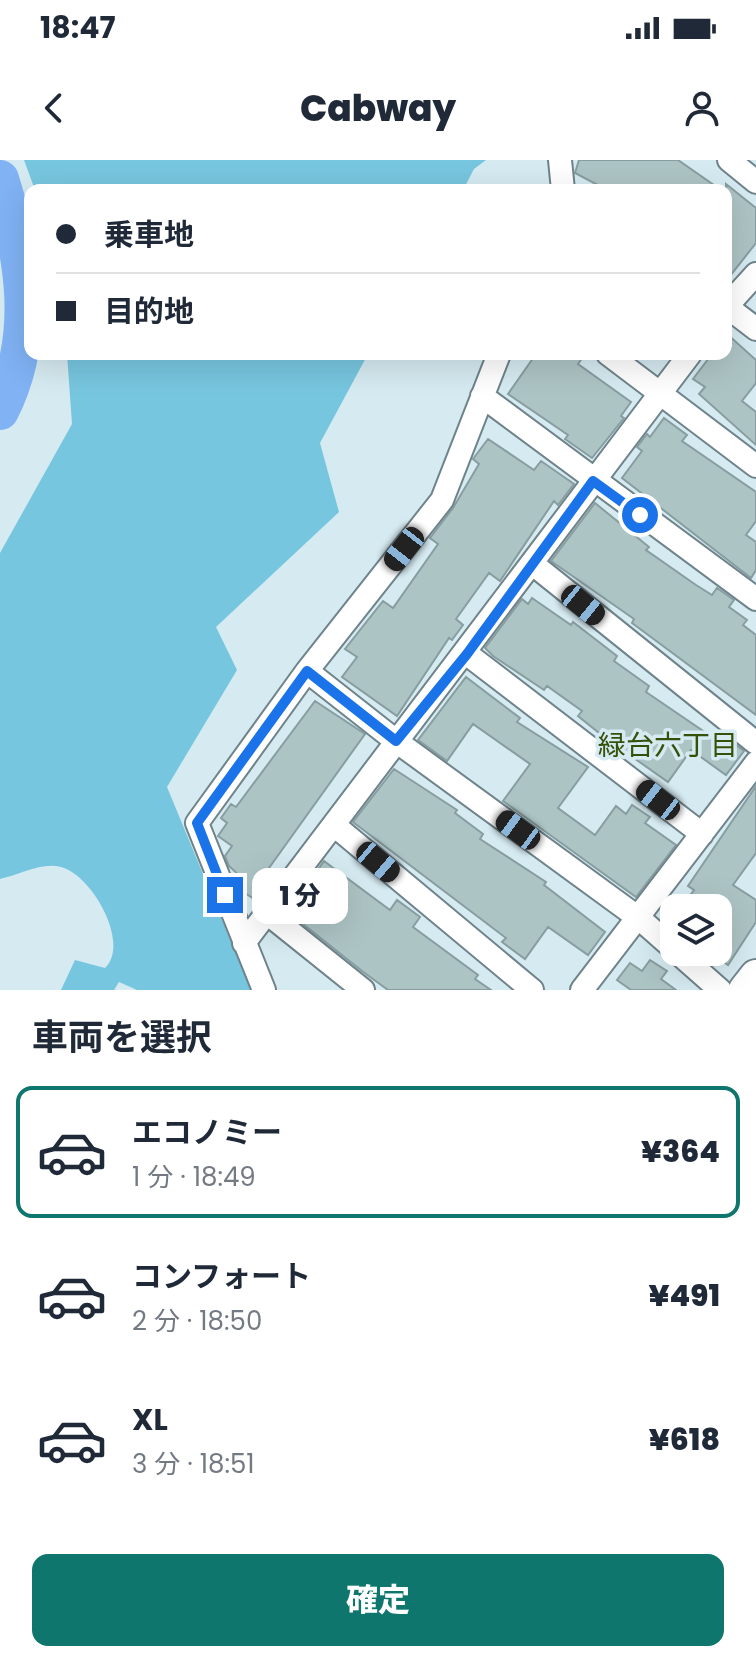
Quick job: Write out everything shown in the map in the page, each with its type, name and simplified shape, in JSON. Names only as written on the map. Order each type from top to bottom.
[{"type":"street","points":[[560,160],[562,184]]},
{"type":"street","points":[[729,160],[756,182]]},
{"type":"street","points":[[732,300],[756,274]]},
{"type":"street","points":[[732,311],[756,329]]},
{"type":"street","points":[[264,990],[197,823],[307,671],[442,500],[497,360]]},
{"type":"street","points":[[616,360],[756,466]]},
{"type":"street","points":[[244,943],[396,741],[467,654],[686,360]]},
{"type":"street","points":[[482,396],[756,599]]},
{"type":"street","points":[[534,565],[756,743]]},
{"type":"street","points":[[467,654],[702,834]]},
{"type":"street","points":[[307,671],[660,937]]},
{"type":"street","points":[[582,990],[640,919],[756,763]]},
{"type":"street","points":[[334,825],[532,990]]},
{"type":"street","points":[[267,913],[363,990]]},
{"type":"street","points":[[693,966],[720,990]]},
{"type":"street","points":[[745,990],[756,976]]},
{"type":"shaded area","points":[[24,160],[486,160],[474,169],[466,184],[33,184]]},
{"type":"shaded area","points":[[67,360],[365,360],[320,443],[339,512],[216,627],[237,670],[167,787],[251,990],[137,990],[119,982],[114,990],[61,990],[75,960],[105,968],[112,957],[113,943],[104,911],[84,882],[61,867],[38,868],[0,879],[0,553],[72,424]]},
{"type":"building","points":[[579,160],[678,160],[712,184],[596,184],[575,173]]},
{"type":"building","points":[[732,189],[756,208],[756,243],[732,273]]},
{"type":"building","points":[[732,338],[756,360],[756,383],[742,401],[756,412],[756,445],[699,394],[705,387],[693,379],[707,360],[732,360]]},
{"type":"building","points":[[532,360],[581,360],[578,364],[631,402],[621,416],[624,418],[592,458],[565,439],[568,435],[508,394]]},
{"type":"building","points":[[664,418],[687,435],[682,441],[756,492],[756,521],[746,535],[756,542],[756,570],[751,578],[622,478],[642,451],[637,447],[647,434],[650,437]]},
{"type":"building","points":[[488,439],[534,470],[541,461],[574,484],[558,505],[554,501],[500,581],[489,573],[456,619],[463,625],[452,640],[449,638],[397,716],[342,677],[357,657],[345,649],[383,601],[393,608],[438,544],[430,538],[453,508],[479,464],[473,459]]},
{"type":"building","points":[[595,503],[649,547],[646,550],[696,585],[712,595],[717,588],[734,600],[729,607],[747,620],[743,625],[756,635],[756,715],[632,623],[634,619],[551,561]]},
{"type":"building","points":[[532,598],[571,625],[573,622],[617,656],[614,661],[649,686],[646,692],[721,743],[725,737],[744,751],[726,775],[691,750],[668,782],[578,716],[582,711],[547,686],[544,690],[493,656],[485,648],[522,599],[528,604]]},
{"type":"building","points":[[466,677],[520,718],[517,722],[588,767],[558,808],[595,835],[616,806],[626,814],[632,805],[650,817],[645,823],[676,845],[636,897],[503,801],[530,764],[473,724],[447,761],[418,740]]},
{"type":"building","points":[[315,701],[365,734],[264,875],[272,881],[257,901],[239,889],[245,881],[229,866],[225,856],[232,846],[218,836],[227,823],[221,818],[231,804],[236,807]]},
{"type":"building","points":[[394,769],[457,810],[455,813],[483,834],[480,839],[546,882],[544,885],[605,932],[588,955],[548,927],[525,959],[502,942],[506,938],[353,822]]},
{"type":"building","points":[[756,786],[756,853],[733,885],[756,900],[756,922],[732,959],[732,894],[691,894],[694,890],[688,886]]},
{"type":"building","points":[[324,861],[390,910],[397,900],[420,917],[413,927],[478,975],[475,979],[491,990],[388,990],[362,971],[288,912]]},
{"type":"building","points":[[650,960],[667,971],[661,979],[676,990],[631,990],[617,980],[630,963],[642,971]]},
{"type":"waterway","points":[[0,179],[21,266],[23,296],[19,354],[12,383],[0,411]]},
{"type":"district","name":"緑台六丁目","points":[[668,745]]},
{"type":"route","points":[[225,895],[197,823],[307,671],[396,741],[467,654],[593,481],[640,515]]}]
